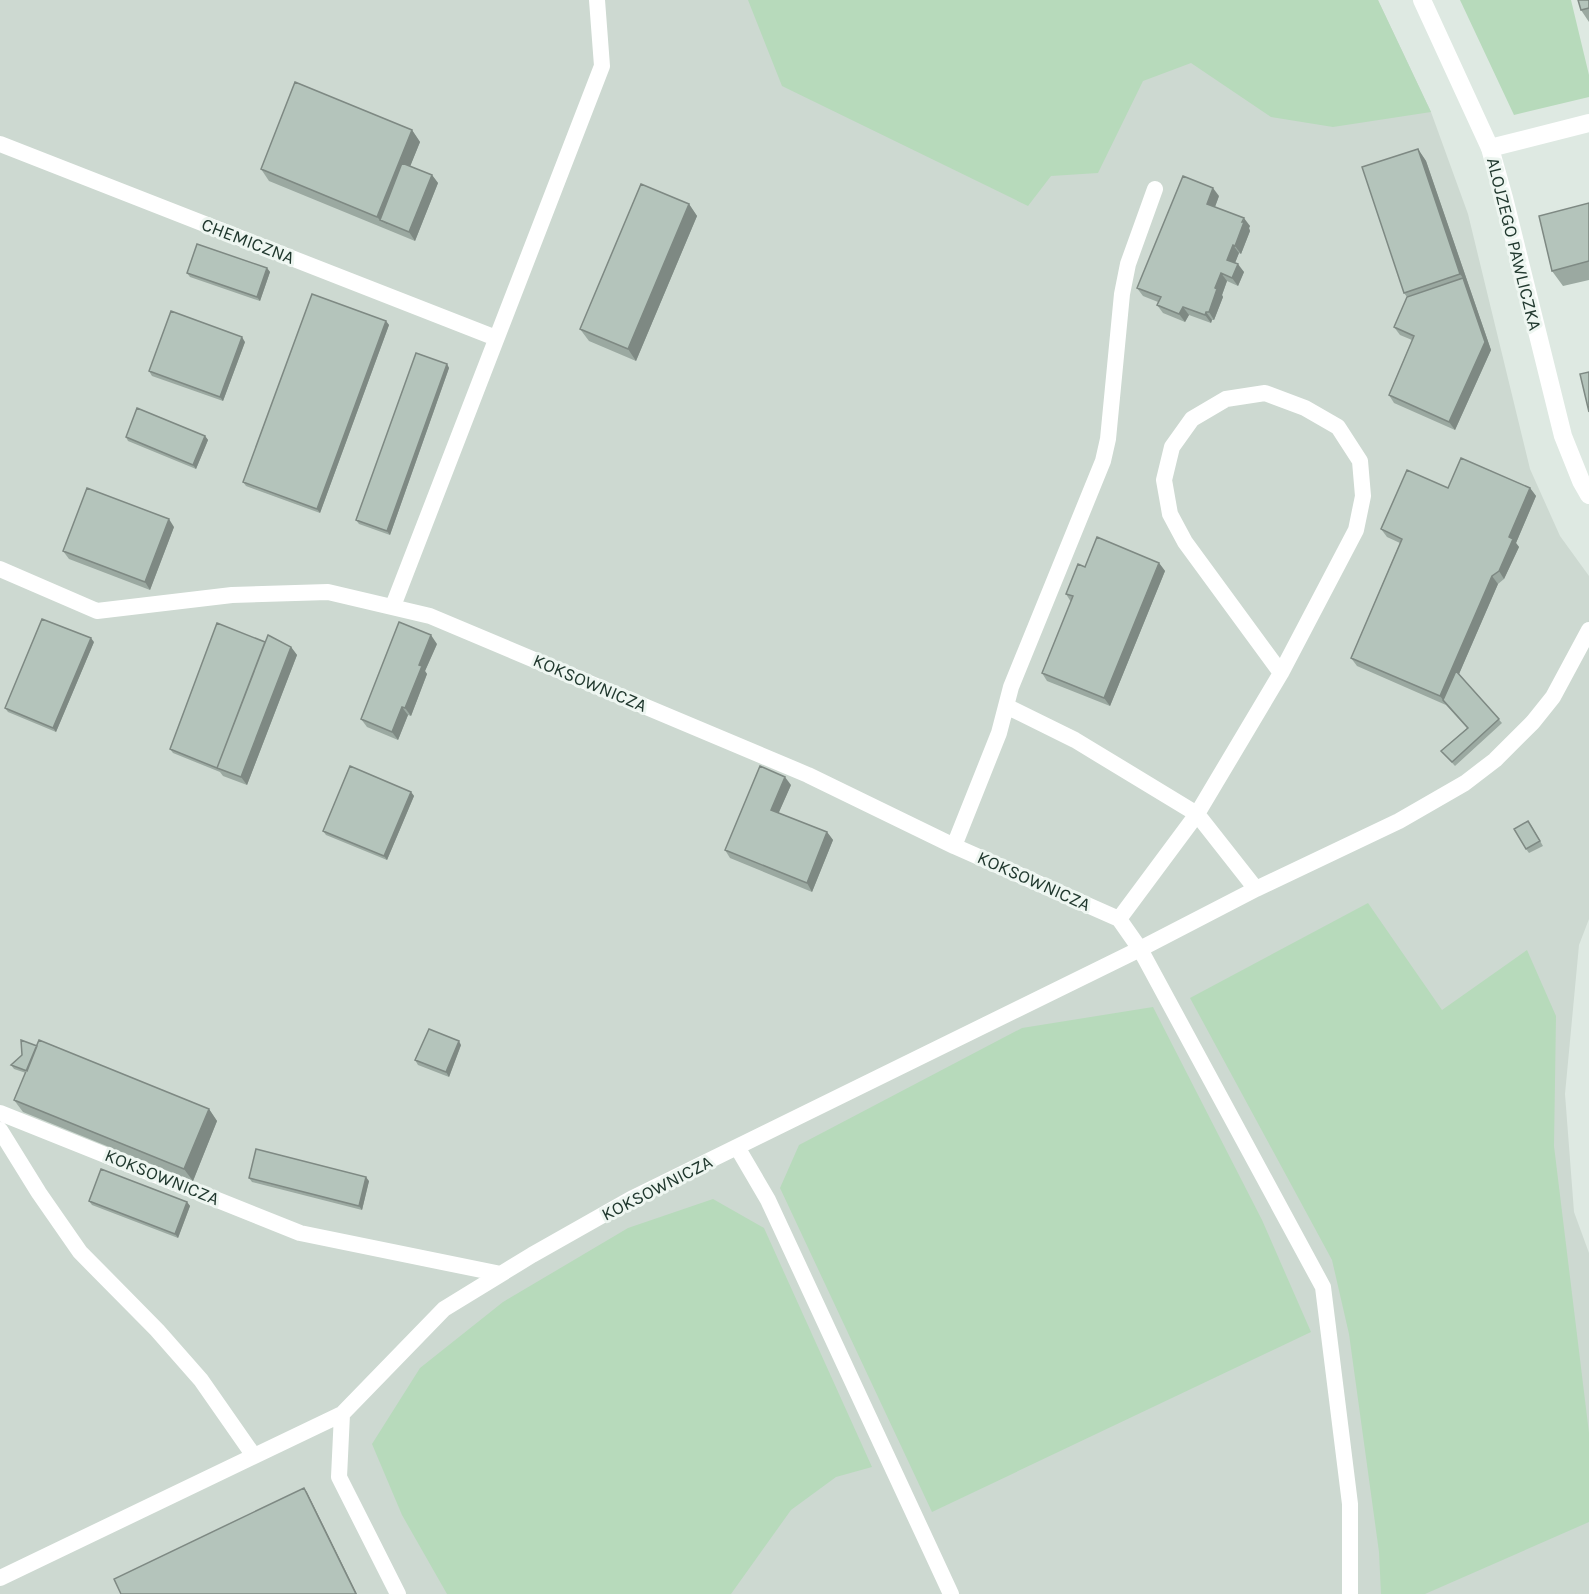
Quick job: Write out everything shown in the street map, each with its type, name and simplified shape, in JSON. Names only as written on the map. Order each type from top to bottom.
[{"type":"street","name":"ALOJZEGO PAWLICZKA","points":[[1422,0],[1490,148],[1563,436],[1589,495]]},
{"type":"street","points":[[1490,148],[1589,123]]},
{"type":"lane","points":[[393,606],[602,66],[597,0]]},
{"type":"lane","name":"CHEMICZNA","points":[[0,144],[496,338]]},
{"type":"lane","points":[[954,846],[999,733],[1011,687],[1103,460],[1108,439],[1122,294],[1128,264],[1155,189]]},
{"type":"lane","points":[[1281,673],[1185,542],[1170,514],[1164,480],[1172,447],[1192,419],[1226,399],[1265,393],[1305,408],[1338,427],[1360,461],[1363,496],[1356,530],[1281,673],[1197,814],[1119,919],[1140,950],[1323,1287],[1350,1504],[1350,1594]]},
{"type":"lane","name":"KOKSOWNICZA","points":[[0,569],[97,611],[232,595],[328,592],[430,616],[808,775],[954,846],[1119,919]]},
{"type":"lane","name":"KOKSOWNICZA","points":[[0,1578],[342,1414],[444,1310],[501,1274],[631,1199],[1140,950],[1256,889],[1399,821],[1465,783],[1495,760],[1533,722],[1553,697],[1589,630]]},
{"type":"lane","points":[[1006,706],[1075,740],[1197,814],[1256,889]]},
{"type":"lane","name":"KOKSOWNICZA","points":[[0,1113],[300,1233],[501,1274]]},
{"type":"lane","points":[[0,1130],[39,1193],[80,1252],[157,1330],[201,1380],[254,1456]]},
{"type":"lane","points":[[737,1147],[768,1200],[951,1594]]},
{"type":"lane","points":[[342,1414],[339,1476],[398,1594]]},
{"type":"shaded area","points":[[0,0],[1378,0],[1431,112],[1468,214],[1530,469],[1560,536],[1589,576],[1589,919],[1579,945],[1565,1094],[1574,1212],[1589,1253],[1589,1594],[0,1594]]},
{"type":"green space","points":[[748,0],[1378,0],[1431,112],[1333,127],[1271,117],[1191,63],[1143,81],[1098,173],[1051,176],[1028,206],[782,86]]},
{"type":"green space","points":[[1460,0],[1571,0],[1589,75],[1589,97],[1514,115]]},
{"type":"green space","points":[[1368,903],[1442,1010],[1527,950],[1556,1016],[1554,1146],[1589,1433],[1589,1522],[1425,1594],[1381,1594],[1379,1552],[1349,1334],[1332,1260],[1190,998]]},
{"type":"green space","points":[[1153,1007],[1262,1220],[1311,1332],[932,1512],[780,1188],[799,1145],[1022,1028]]},
{"type":"green space","points":[[713,1199],[764,1228],[872,1467],[836,1477],[791,1510],[731,1594],[447,1594],[402,1515],[372,1444],[420,1368],[503,1302],[628,1228]]},
{"type":"building","points":[[1578,0],[1589,0],[1589,8],[1581,10]]},
{"type":"building","points":[[295,82],[412,130],[377,217],[261,169]]},
{"type":"building","points":[[1418,149],[1460,274],[1404,293],[1362,167]]},
{"type":"building","points":[[402,163],[432,175],[409,232],[380,220]]},
{"type":"building","points":[[1183,176],[1213,188],[1207,204],[1244,218],[1235,246],[1233,245],[1227,260],[1238,264],[1232,278],[1221,273],[1209,312],[1205,315],[1183,307],[1179,314],[1157,305],[1161,297],[1137,288]]},
{"type":"building","points":[[641,184],[689,204],[628,349],[580,329]]},
{"type":"building","points":[[1589,203],[1589,261],[1552,271],[1539,216]]},
{"type":"building","points":[[197,244],[267,268],[257,297],[187,273]]},
{"type":"building","points":[[1463,278],[1485,342],[1449,422],[1389,395],[1414,336],[1394,327],[1407,297]]},
{"type":"building","points":[[312,294],[386,321],[317,509],[243,482]]},
{"type":"building","points":[[171,311],[242,337],[220,397],[149,371]]},
{"type":"building","points":[[416,353],[447,364],[387,531],[356,520]]},
{"type":"building","points":[[1589,372],[1589,412],[1580,374]]},
{"type":"building","points":[[137,408],[205,436],[193,465],[126,437]]},
{"type":"building","points":[[1461,458],[1530,488],[1509,537],[1513,539],[1499,571],[1492,576],[1440,696],[1351,658],[1402,539],[1381,529],[1407,470],[1448,488]]},
{"type":"building","points":[[87,488],[169,519],[145,582],[63,551]]},
{"type":"building","points":[[1097,537],[1159,563],[1104,698],[1042,673],[1073,596],[1066,594],[1078,564],[1085,567]]},
{"type":"building","points":[[42,619],[91,638],[53,728],[5,708]]},
{"type":"building","points":[[399,622],[431,635],[419,665],[422,666],[405,708],[402,707],[392,732],[361,719]]},
{"type":"building","points":[[217,623],[265,642],[217,768],[170,749]]},
{"type":"building","points":[[268,635],[291,647],[241,777],[217,768]]},
{"type":"building","points":[[1456,671],[1499,719],[1452,762],[1441,751],[1468,728],[1443,700]]},
{"type":"building","points":[[350,766],[411,792],[384,856],[323,831]]},
{"type":"building","points":[[760,766],[785,777],[771,810],[827,832],[807,883],[725,850]]},
{"type":"building","points":[[1528,821],[1540,841],[1526,849],[1514,829]]},
{"type":"building","points":[[429,1029],[459,1041],[446,1072],[415,1060]]},
{"type":"building","points":[[21,1040],[37,1046],[27,1071],[11,1065],[22,1055]]},
{"type":"building","points":[[39,1040],[209,1109],[184,1169],[14,1100]]},
{"type":"building","points":[[256,1149],[366,1177],[359,1206],[249,1178]]},
{"type":"building","points":[[101,1169],[187,1202],[175,1234],[89,1201]]},
{"type":"building","points":[[304,1488],[356,1594],[121,1594],[114,1579]]}]
